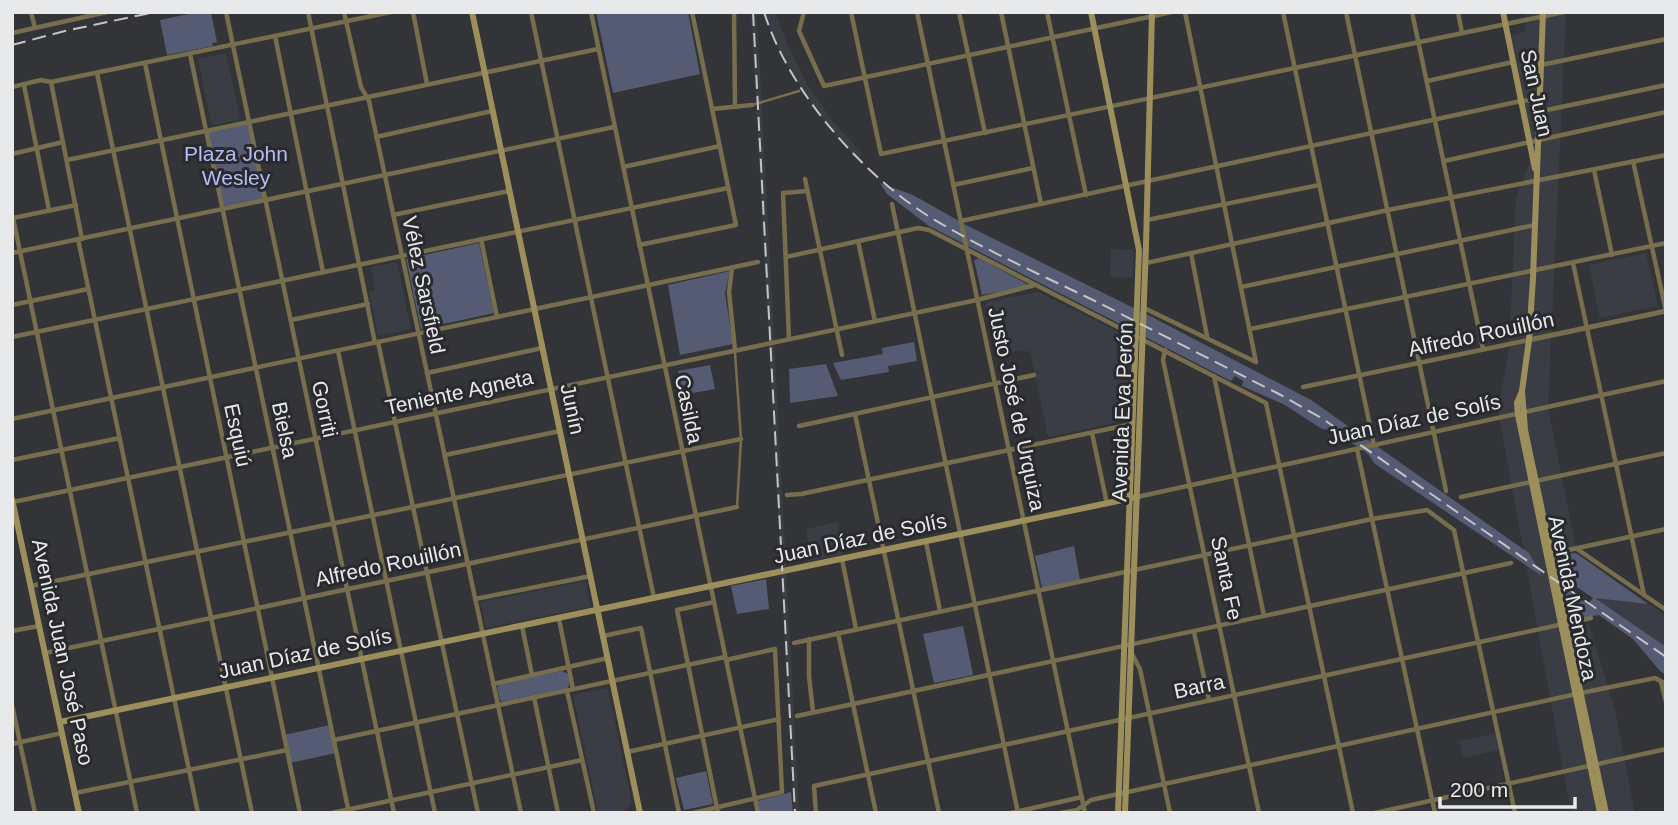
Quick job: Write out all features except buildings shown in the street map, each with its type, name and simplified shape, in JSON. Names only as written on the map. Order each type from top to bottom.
[{"type":"main road","name":"Junín","points":[[472,12],[640,813]]},
{"type":"main road","points":[[1091,12],[1127,186]]},
{"type":"main road","name":"San Juan","points":[[1503,12],[1537,181]]},
{"type":"main road","name":"Avenida Eva Perón","points":[[1133,498],[1132,424],[1144,308],[1152,14]]},
{"type":"main road","points":[[1537,181],[1543,14]]},
{"type":"main road","name":"Avenida Mendoza","points":[[1537,181],[1529,340],[1522,391],[1517,403],[1593,765],[1606,813]]},
{"type":"main road","name":"Avenida Eva Perón","points":[[1118,813],[1122,793],[1129,648],[1140,338],[1139,250],[1127,186]]},
{"type":"main road","name":"Juan Díaz de Solís","points":[[60,722],[1133,498]]},
{"type":"main road","name":"Avenida Juan José Paso","points":[[13,501],[79,813]]},
{"type":"main road","name":"Avenida Mendoza","points":[[1593,765],[1600,813]]},
{"type":"main road","name":"Avenida Eva Perón","points":[[1122,793],[1125,813]]},
{"type":"street","points":[[31,12],[35,28]]},
{"type":"street","points":[[12,33],[83,15],[107,12]]},
{"type":"street","name":"Gorriti","points":[[226,12],[394,813]]},
{"type":"street","points":[[308,12],[478,813]]},
{"type":"street","name":"Vélez Sarsfield","points":[[344,12],[385,175],[521,813]]},
{"type":"street","points":[[12,87],[41,80],[51,82],[97,73],[391,12]]},
{"type":"street","points":[[413,12],[427,84]]},
{"type":"street","points":[[531,12],[655,599]]},
{"type":"street","name":"Casilda","points":[[591,12],[758,813]]},
{"type":"street","points":[[639,245],[736,225],[692,12]]},
{"type":"street","points":[[734,12],[736,106]]},
{"type":"street","points":[[804,12],[799,31],[824,86],[1095,29],[1152,14],[1172,12]]},
{"type":"street","points":[[851,12],[881,155],[1543,14],[1564,12]]},
{"type":"street","name":"Justo José de Urquiza","points":[[917,12],[1085,813]]},
{"type":"street","points":[[960,12],[985,133]]},
{"type":"street","points":[[1001,12],[1041,204]]},
{"type":"street","points":[[1047,12],[1086,195]]},
{"type":"street","points":[[1144,308],[1256,362],[1185,12]]},
{"type":"street","points":[[1283,12],[1374,445]]},
{"type":"street","points":[[1346,12],[1446,491]]},
{"type":"street","points":[[1412,12],[1483,349]]},
{"type":"street","points":[[1458,12],[1462,33]]},
{"type":"street","points":[[275,36],[323,272]]},
{"type":"street","points":[[1541,65],[1666,39]]},
{"type":"street","points":[[67,160],[598,49]]},
{"type":"street","name":"Bielsa","points":[[190,54],[348,811]]},
{"type":"street","points":[[1427,80],[1513,62]]},
{"type":"street","name":"Esquiú","points":[[145,63],[300,813]]},
{"type":"street","points":[[97,73],[252,813]]},
{"type":"street","points":[[51,82],[76,205],[88,289],[198,813]]},
{"type":"street","points":[[24,85],[49,210]]},
{"type":"street","points":[[1540,110],[1666,85]]},
{"type":"street","points":[[712,109],[752,105],[799,91]]},
{"type":"street","points":[[961,221],[1540,99]]},
{"type":"street","points":[[376,136],[492,111]]},
{"type":"street","points":[[1444,161],[1666,112]]},
{"type":"street","points":[[12,253],[615,127]]},
{"type":"street","points":[[12,154],[63,142]]},
{"type":"street","points":[[623,167],[720,146]]},
{"type":"street","points":[[1146,263],[1388,210],[1666,155]]},
{"type":"street","points":[[1633,161],[1666,311]]},
{"type":"street","points":[[953,185],[1033,168]]},
{"type":"street","points":[[1594,170],[1612,255]]},
{"type":"street","points":[[804,179],[842,355]]},
{"type":"street","points":[[1147,220],[1319,185]]},
{"type":"street","points":[[12,337],[729,188]]},
{"type":"street","points":[[393,215],[509,191]]},
{"type":"street","points":[[789,339],[783,193],[807,191]]},
{"type":"street","points":[[892,204],[1018,812]]},
{"type":"street","points":[[76,205],[13,218],[137,813]]},
{"type":"street","points":[[1241,287],[1535,224]]},
{"type":"street","points":[[786,257],[918,228],[929,230],[967,252],[1266,403],[1353,813]]},
{"type":"street","points":[[481,239],[497,317]]},
{"type":"street","points":[[858,241],[875,321]]},
{"type":"street","points":[[1250,329],[1666,243]]},
{"type":"street","points":[[1191,253],[1207,337]]},
{"type":"street","points":[[12,419],[758,262]]},
{"type":"street","points":[[1573,263],[1644,595]]},
{"type":"street","points":[[732,268],[729,292],[741,439],[737,506]]},
{"type":"street","name":"Teniente Agneta","points":[[13,501],[978,300],[1035,285]]},
{"type":"street","points":[[12,305],[88,289]]},
{"type":"street","points":[[290,320],[368,304]]},
{"type":"street","name":"Alfredo Rouillón","points":[[1303,387],[1666,311]]},
{"type":"street","points":[[427,373],[542,348]]},
{"type":"street","points":[[338,351],[435,813]]},
{"type":"street","name":"Santa Fe","points":[[1164,351],[1163,360],[1259,813]]},
{"type":"street","points":[[799,426],[1034,375]]},
{"type":"street","points":[[1214,375],[1264,616]]},
{"type":"street","name":"Juan Díaz de Solís","points":[[1133,498],[1666,381]]},
{"type":"street","points":[[855,414],[939,813]]},
{"type":"street","points":[[787,495],[1132,424]]},
{"type":"street","points":[[445,456],[560,431]]},
{"type":"street","points":[[1092,433],[1107,503]]},
{"type":"street","points":[[12,460],[120,438]]},
{"type":"street","points":[[31,586],[741,439]]},
{"type":"street","points":[[1357,449],[1435,813]]},
{"type":"street","points":[[1461,497],[1666,453]]},
{"type":"street","name":"Alfredo Rouillón","points":[[45,653],[737,506]]},
{"type":"street","points":[[794,643],[1294,535],[1427,510],[1454,528],[1515,813]]},
{"type":"street","points":[[1549,554],[1666,529]]},
{"type":"street","points":[[926,542],[940,611]]},
{"type":"street","points":[[1576,548],[1666,610]]},
{"type":"street","points":[[842,559],[856,629]]},
{"type":"street","points":[[797,716],[1129,648],[1511,563]]},
{"type":"street","points":[[475,599],[590,576]]},
{"type":"street","points":[[713,602],[677,610],[718,810]]},
{"type":"street","points":[[1656,604],[1666,602]]},
{"type":"street","points":[[559,618],[582,760],[594,813]]},
{"type":"street","name":"Barra","points":[[816,813],[814,786],[1591,618]]},
{"type":"street","points":[[12,631],[39,626]]},
{"type":"street","points":[[522,626],[532,675]]},
{"type":"street","points":[[603,636],[641,628],[679,813]]},
{"type":"street","points":[[1194,632],[1209,700]]},
{"type":"street","points":[[838,633],[876,813]]},
{"type":"street","points":[[809,639],[808,676],[813,712]]},
{"type":"street","points":[[1129,648],[1140,669],[1170,813]]},
{"type":"street","points":[[334,740],[775,649],[782,792],[718,810],[693,813]]},
{"type":"street","points":[[493,684],[608,658]]},
{"type":"street","points":[[1061,813],[1077,810],[1091,800],[1655,678],[1663,682],[1666,702]]},
{"type":"street","points":[[534,697],[558,813]]},
{"type":"street","points":[[12,705],[35,813]]},
{"type":"street","points":[[627,752],[779,719]]},
{"type":"street","points":[[12,744],[62,733]]},
{"type":"street","points":[[1375,813],[1666,749]]},
{"type":"street","points":[[75,793],[287,750]]},
{"type":"street","points":[[332,813],[582,760]]},
{"type":"street","points":[[1011,813],[1082,797]]},
{"type":"shaded area","points":[[751,12],[775,12],[808,86],[834,123],[863,154],[858,159],[814,107],[783,59],[763,15],[757,16],[799,813],[794,813]]},
{"type":"shaded area","points":[[1526,12],[1566,12],[1548,408],[1576,549],[1552,554],[1569,634],[1589,624],[1615,711],[1635,813],[1571,813],[1498,410],[1509,349],[1516,197],[1534,152],[1512,36],[1525,31]]},
{"type":"shaded area","points":[[226,53],[240,116],[238,120],[214,125],[211,122],[198,59]]},
{"type":"shaded area","points":[[1111,249],[1134,250],[1133,278],[1110,277]]},
{"type":"shaded area","points":[[1646,253],[1658,306],[1600,318],[1589,265]]},
{"type":"shaded area","points":[[397,262],[411,329],[378,336],[369,292],[375,290],[371,267]]},
{"type":"shaded area","points":[[1038,292],[1131,338],[1130,365],[1126,366],[1129,374],[1127,416],[1123,421],[1048,437],[1030,351],[996,356],[985,306],[987,302]]},
{"type":"shaded area","points":[[838,522],[844,554],[808,561],[807,529]]},
{"type":"shaded area","points":[[584,581],[590,607],[486,628],[482,602]]},
{"type":"shaded area","points":[[1594,597],[1648,604],[1666,616],[1666,648]]},
{"type":"shaded area","points":[[605,688],[608,690],[632,803],[622,813],[598,813],[573,695]]},
{"type":"shaded area","points":[[1495,734],[1499,750],[1463,758],[1459,741]]},
{"type":"green space","points":[[211,12],[217,42],[212,43],[213,46],[167,55],[160,20]]},
{"type":"green space","points":[[596,12],[688,12],[700,74],[613,93]]},
{"type":"green space","name":"Plaza John Wesley","points":[[249,122],[265,200],[223,209],[206,131]]},
{"type":"green space","points":[[880,183],[913,195],[968,226],[1311,400],[1529,553],[1542,576],[1375,464],[1368,454],[1333,430],[1322,429],[1285,405],[1242,386],[1243,381],[1235,376],[1231,381],[929,226],[887,194]]},
{"type":"green space","points":[[479,243],[494,313],[421,329],[406,259]]},
{"type":"green space","points":[[979,258],[1027,284],[1027,287],[982,295],[974,260]]},
{"type":"green space","points":[[730,271],[725,293],[733,344],[680,355],[668,285]]},
{"type":"green space","points":[[914,342],[917,361],[888,366],[889,372],[841,380],[833,363],[883,354],[882,348]]},
{"type":"green space","points":[[826,364],[838,396],[790,403],[789,369]]},
{"type":"green space","points":[[710,365],[715,389],[682,395],[678,371]]},
{"type":"green space","points":[[1074,546],[1080,581],[1042,588],[1035,556]]},
{"type":"green space","points":[[1576,553],[1648,604],[1595,598],[1666,647],[1666,675],[1633,639],[1599,615],[1571,620],[1564,588],[1588,604],[1593,598],[1564,578],[1560,559],[1562,555]]},
{"type":"green space","points":[[766,579],[769,609],[737,614],[731,586]]},
{"type":"green space","points":[[963,626],[973,675],[934,683],[923,634]]},
{"type":"green space","points":[[562,671],[568,674],[570,683],[567,689],[502,702],[500,700],[497,687],[501,684]]},
{"type":"green space","points":[[330,725],[336,753],[290,763],[284,735]]},
{"type":"green space","points":[[706,771],[713,804],[684,810],[676,778]]},
{"type":"green space","points":[[791,792],[793,813],[760,813],[757,801]]},
{"type":"railway","points":[[12,45],[155,12]]},
{"type":"railway","points":[[753,12],[795,813]]},
{"type":"railway","points":[[764,12],[791,72],[810,101],[855,156],[907,201],[933,219],[1013,262],[1281,395],[1323,419],[1666,657]]}]
